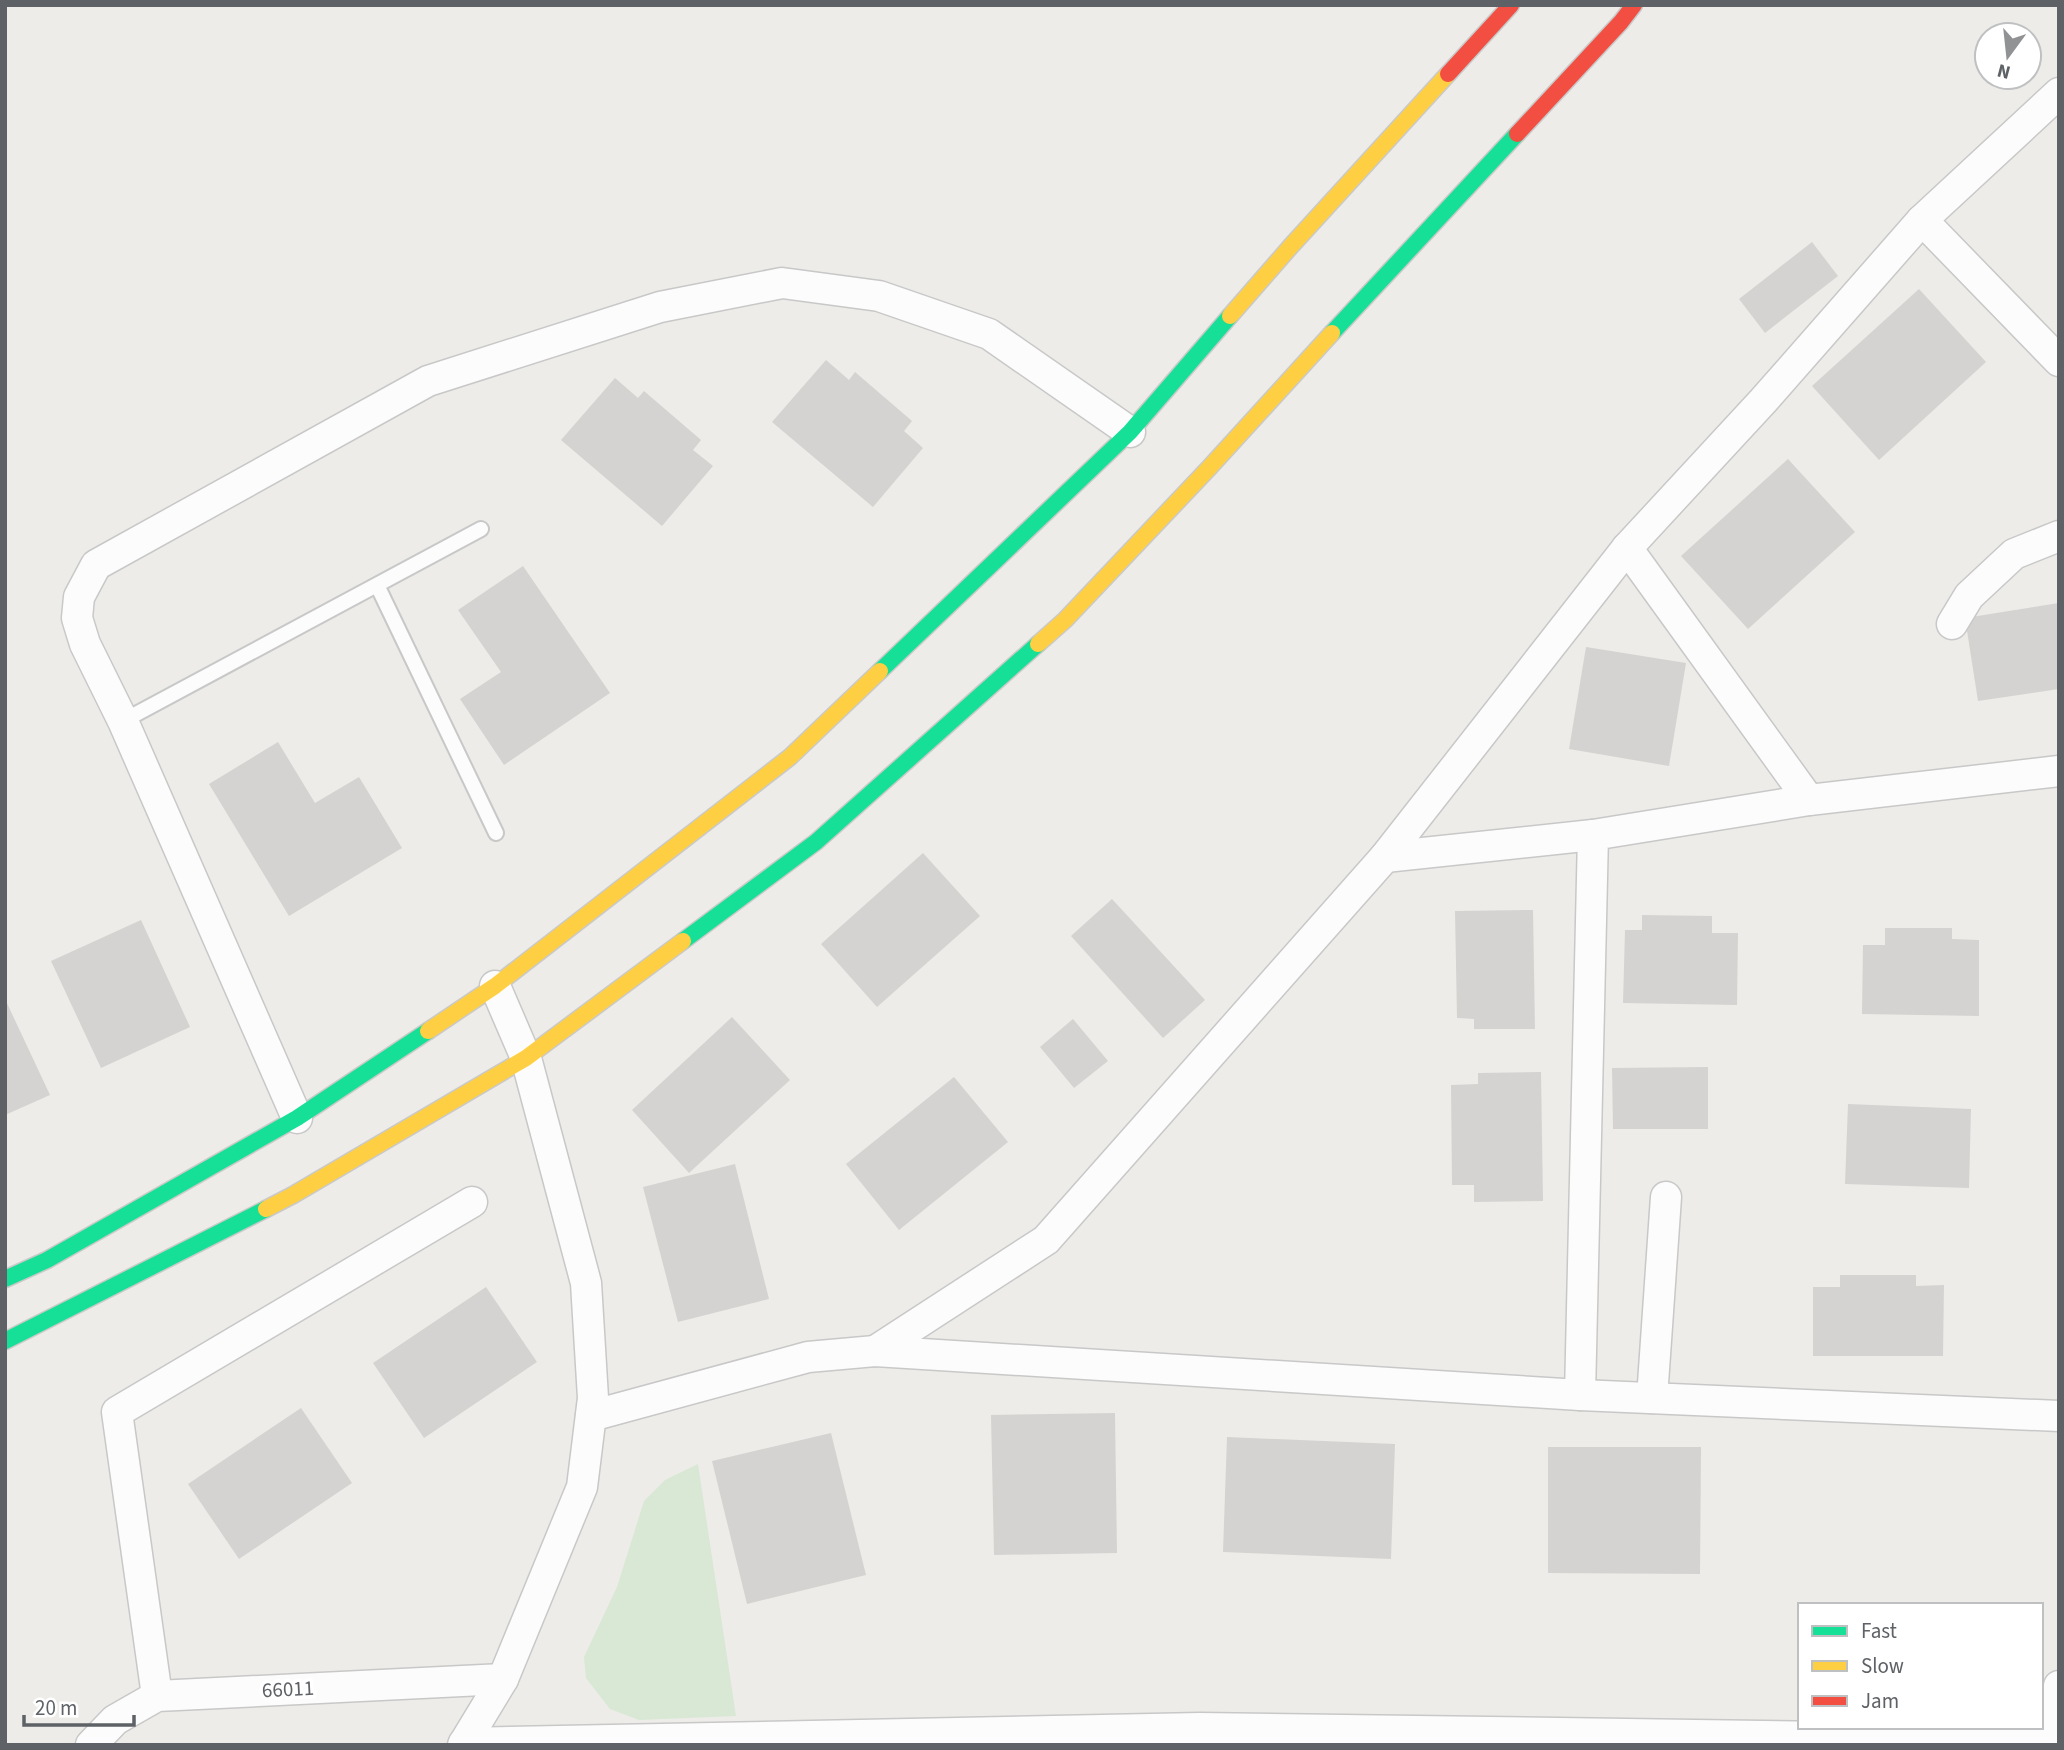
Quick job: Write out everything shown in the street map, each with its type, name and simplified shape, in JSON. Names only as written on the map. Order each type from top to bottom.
[{"type":"main road","points":[[5,1279],[47,1260],[297,1118],[495,986],[790,757],[1130,432],[1291,246],[1511,5]]},
{"type":"main road","points":[[5,1340],[293,1195],[526,1058],[816,842],[1065,620],[1209,468],[1634,5]]},
{"type":"street","points":[[875,1351],[1046,1240],[1385,857],[1627,548],[1763,401],[1922,220],[2059,93]]},
{"type":"street","points":[[1922,220],[2059,361]]},
{"type":"street","points":[[297,1118],[123,721],[85,644],[77,618],[79,597],[96,565],[428,381],[660,307],[782,282],[879,296],[989,334],[1130,432]]},
{"type":"street","points":[[1952,624],[1969,596],[2014,554],[2059,536]]},
{"type":"street","points":[[1627,548],[1809,800]]},
{"type":"street","points":[[1385,857],[1593,835],[1809,800],[2059,771]]},
{"type":"street","points":[[1580,1395],[1593,835]]},
{"type":"street","points":[[463,1744],[503,1678],[582,1487],[593,1398],[586,1283],[526,1058],[495,986]]},
{"type":"street","points":[[1652,1398],[1666,1197]]},
{"type":"street","points":[[157,1696],[117,1412],[472,1202]]},
{"type":"street","points":[[591,1416],[808,1357],[875,1351],[1580,1395],[2059,1416]]},
{"type":"street","name":"66011","points":[[90,1745],[115,1720],[157,1696],[503,1678]]},
{"type":"street","points":[[463,1744],[1197,1736],[2051,1743],[2059,1686]]},
{"type":"lane","points":[[123,721],[481,529]]},
{"type":"lane","points":[[377,585],[496,833]]},
{"type":"green space","points":[[698,1464],[736,1716],[639,1720],[610,1709],[586,1678],[584,1657],[617,1587],[644,1501],[665,1480]]},
{"type":"building","points":[[1812,242],[1838,276],[1765,333],[1739,299]]},
{"type":"building","points":[[1919,289],[1986,362],[1879,460],[1812,386]]},
{"type":"building","points":[[826,360],[849,380],[855,372],[912,421],[904,431],[923,448],[873,507],[772,422]]},
{"type":"building","points":[[615,378],[638,398],[644,391],[701,440],[693,450],[713,466],[662,526],[561,440]]},
{"type":"building","points":[[1788,459],[1855,532],[1748,629],[1681,556]]},
{"type":"building","points":[[523,566],[610,693],[504,765],[460,699],[501,672],[458,610]]},
{"type":"building","points":[[2059,603],[2059,689],[1978,701],[1965,618]]},
{"type":"building","points":[[1586,647],[1686,663],[1669,766],[1569,749]]},
{"type":"building","points":[[278,742],[315,803],[359,777],[402,848],[289,916],[209,784]]},
{"type":"building","points":[[923,853],[980,916],[877,1007],[821,944]]},
{"type":"building","points":[[1112,899],[1205,1000],[1163,1038],[1071,936]]},
{"type":"building","points":[[1533,910],[1535,1029],[1474,1029],[1474,1019],[1457,1018],[1455,911]]},
{"type":"building","points":[[1642,915],[1712,916],[1712,933],[1738,933],[1737,1005],[1623,1003],[1625,930],[1642,930]]},
{"type":"building","points":[[141,920],[190,1027],[101,1068],[51,961]]},
{"type":"building","points":[[1885,928],[1952,928],[1952,939],[1979,940],[1979,1016],[1862,1014],[1863,945],[1885,945]]},
{"type":"building","points":[[5,999],[50,1095],[5,1115]]},
{"type":"building","points":[[732,1017],[790,1080],[689,1173],[632,1110]]},
{"type":"building","points":[[1073,1019],[1108,1061],[1074,1088],[1040,1047]]},
{"type":"building","points":[[1708,1067],[1708,1129],[1613,1129],[1612,1068]]},
{"type":"building","points":[[1541,1072],[1543,1201],[1474,1202],[1474,1185],[1452,1185],[1451,1085],[1478,1084],[1478,1073]]},
{"type":"building","points":[[954,1077],[1008,1142],[899,1230],[846,1164]]},
{"type":"building","points":[[1848,1104],[1971,1109],[1969,1188],[1845,1184]]},
{"type":"building","points":[[735,1164],[769,1299],[678,1322],[643,1187]]},
{"type":"building","points":[[1840,1275],[1916,1275],[1916,1286],[1944,1285],[1943,1356],[1813,1356],[1813,1287],[1840,1287]]},
{"type":"building","points":[[486,1287],[537,1362],[424,1438],[373,1363]]},
{"type":"building","points":[[301,1408],[352,1483],[239,1559],[188,1484]]},
{"type":"building","points":[[1115,1413],[1117,1553],[994,1555],[991,1415]]},
{"type":"building","points":[[831,1433],[866,1575],[747,1604],[712,1461]]},
{"type":"building","points":[[1227,1437],[1395,1444],[1391,1559],[1223,1552]]},
{"type":"building","points":[[1548,1447],[1701,1447],[1700,1574],[1548,1573]]},
{"type":"traffic: fast","points":[[1332,333],[1517,134]]},
{"type":"traffic: fast","points":[[880,671],[1130,432],[1230,316]]},
{"type":"traffic: fast","points":[[683,941],[816,842],[1038,644]]},
{"type":"traffic: fast","points":[[5,1279],[47,1260],[297,1118],[428,1031]]},
{"type":"traffic: fast","points":[[5,1341],[266,1209]]},
{"type":"traffic: slow","points":[[1230,316],[1448,74]]},
{"type":"traffic: slow","points":[[1038,644],[1065,620],[1209,468],[1332,333]]},
{"type":"traffic: slow","points":[[428,1031],[495,986],[790,757],[880,671]]},
{"type":"traffic: slow","points":[[266,1209],[526,1058],[683,941]]},
{"type":"traffic: jam","points":[[1448,74],[1511,5]]},
{"type":"traffic: jam","points":[[1517,134],[1634,5]]}]
